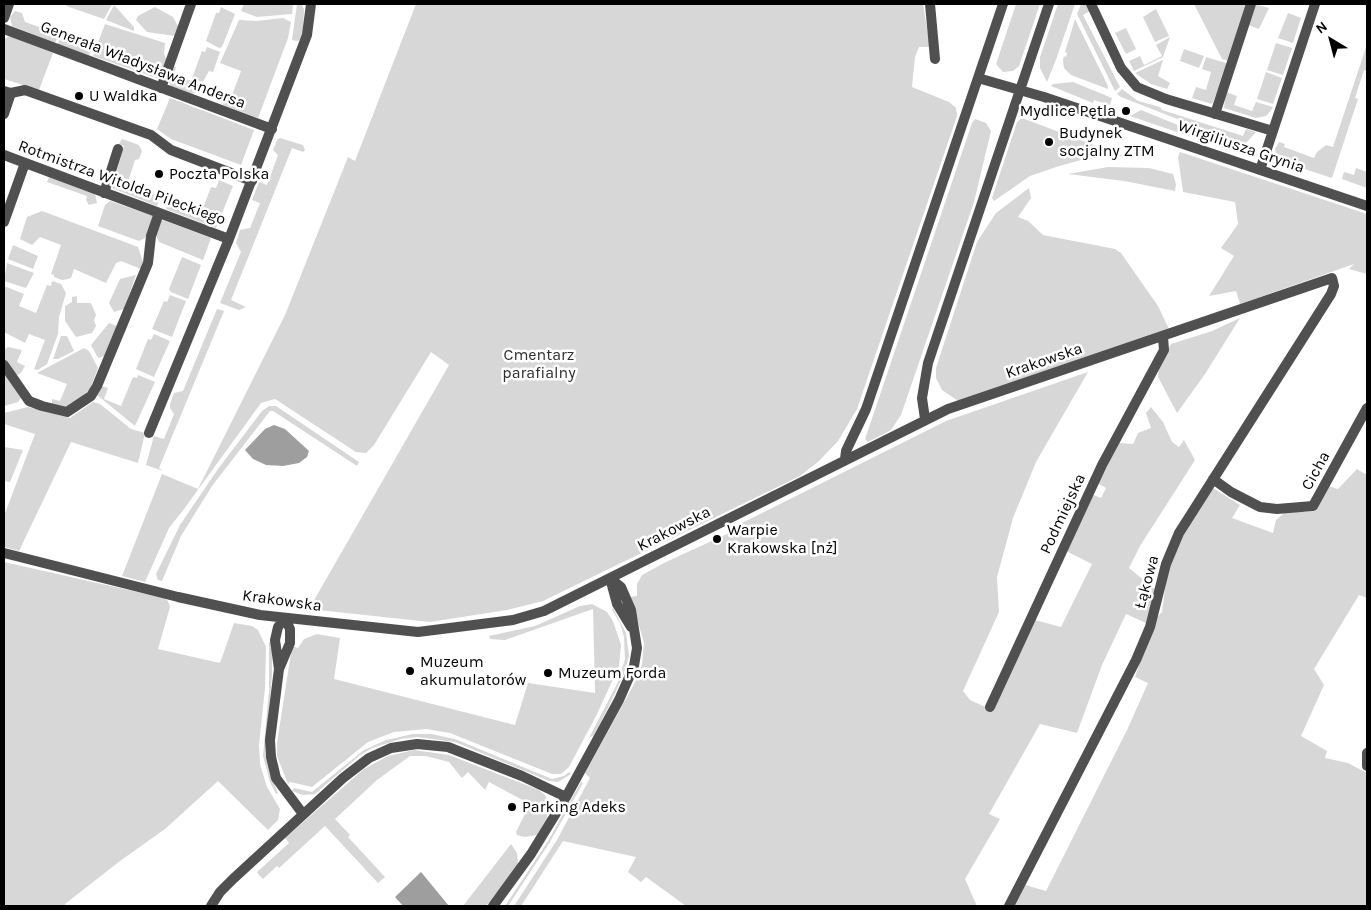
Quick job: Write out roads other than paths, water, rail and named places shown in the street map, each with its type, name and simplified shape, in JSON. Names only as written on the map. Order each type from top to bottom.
[{"type":"street","points":[[4,18],[9,4]]},
{"type":"street","points":[[162,88],[191,4]]},
{"type":"street","name":"Rotmistrza Witolda Pileckiego","points":[[149,433],[272,129],[307,35],[311,4]]},
{"type":"street","points":[[930,4],[935,58]]},
{"type":"street","points":[[845,459],[846,451],[866,409],[1003,4]]},
{"type":"street","points":[[925,419],[922,408],[925,375],[1049,4]]},
{"type":"street","points":[[1091,4],[1121,68],[1136,87],[1273,132]]},
{"type":"street","points":[[1215,114],[1251,4]]},
{"type":"street","points":[[1260,170],[1315,4]]},
{"type":"street","name":"Generała Władysława Andersa","points":[[4,29],[272,129]]},
{"type":"street","name":"Wirgiliusza Grynia","points":[[978,78],[1020,89],[1367,206]]},
{"type":"street","points":[[4,114],[7,92],[25,90],[152,135],[171,150],[252,181]]},
{"type":"street","points":[[104,193],[118,149]]},
{"type":"street","name":"Rotmistrza Witolda Pileckiego","points":[[4,155],[229,239]]},
{"type":"street","points":[[4,222],[25,163]]},
{"type":"street","points":[[4,366],[29,401],[59,412],[67,412],[91,396],[97,386],[148,263],[151,236],[159,213]]},
{"type":"street","name":"Krakowska","points":[[4,553],[178,597],[285,618],[418,632],[483,626],[514,620],[544,610],[610,578],[948,409],[1332,278]]},
{"type":"street","name":"Łąkowa","points":[[1009,906],[1123,686],[1150,627],[1171,549],[1213,479],[1331,294],[1334,286],[1332,278]]},
{"type":"street","name":"Podmiejska","points":[[990,707],[1102,465],[1164,350],[1163,337]]},
{"type":"street","name":"Cicha","points":[[1213,479],[1230,492],[1260,507],[1277,509],[1313,506],[1367,408]]},
{"type":"street","points":[[493,906],[531,854],[566,797],[628,681],[637,648],[627,597],[621,587],[610,578]]},
{"type":"street","points":[[279,669],[290,643],[290,629],[285,618],[278,627],[275,640],[279,669],[270,740],[271,757],[276,778],[304,814]]},
{"type":"street","points":[[211,906],[220,892],[233,879],[304,814],[369,758],[391,748],[417,744],[448,747],[522,776],[566,797]]},
{"type":"street","points":[[1367,753],[1367,766]]},
{"type":"place","name":"U Waldka","points":[[79,96]]},
{"type":"place","name":"Mydlice Pętla","points":[[1126,111]]},
{"type":"place","name":"Budynek socjalny ZTM","points":[[1049,142]]},
{"type":"place","name":"Poczta Polska","points":[[159,174]]},
{"type":"place","name":"Warpie Krakowska [nż]","points":[[717,539]]},
{"type":"place","name":"Muzeum akumulatorów","points":[[410,671]]},
{"type":"place","name":"Muzeum Forda","points":[[548,673]]},
{"type":"place","name":"Parking Adeks","points":[[512,807]]},
{"type":"park label","name":"Cmentarz parafialny","points":[[539,364]]}]
